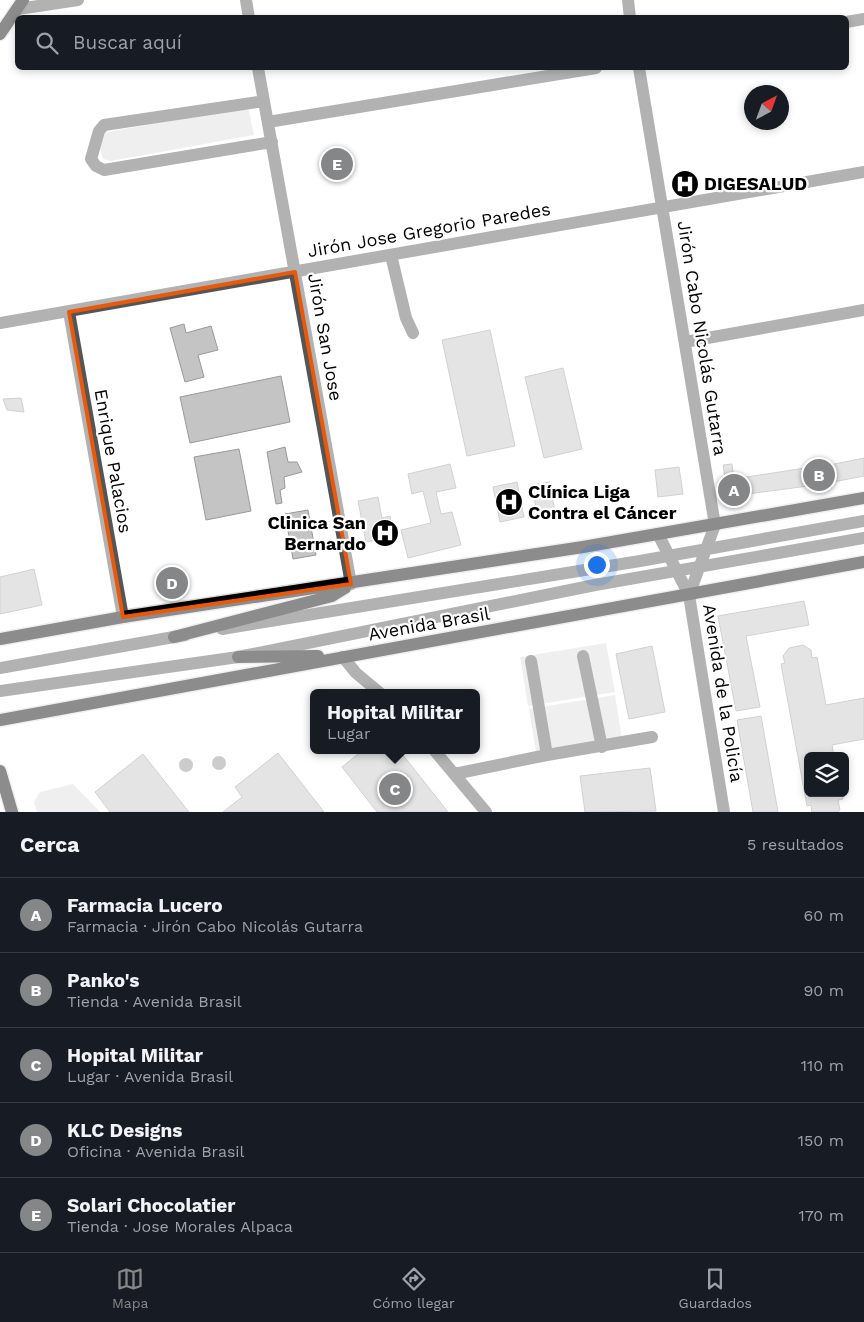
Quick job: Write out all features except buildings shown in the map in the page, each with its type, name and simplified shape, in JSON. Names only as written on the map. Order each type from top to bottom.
[{"type":"main road","points":[[0,34],[20,4]]},
{"type":"main road","points":[[0,39],[20,4]]},
{"type":"main road","points":[[0,639],[123,617],[352,584],[715,525],[864,498]]},
{"type":"main road","name":"Avenida Brasil","points":[[0,720],[864,562]]},
{"type":"main road","points":[[174,637],[332,596],[352,584]]},
{"type":"main road","points":[[238,656],[348,657]]},
{"type":"main road","points":[[0,771],[12,812]]},
{"type":"street","points":[[20,4],[78,0]]},
{"type":"street","points":[[246,0],[248,15]]},
{"type":"street","points":[[628,0],[630,15]]},
{"type":"street","points":[[849,21],[864,18]]},
{"type":"street","name":"Jirón San Jose","points":[[258,70],[352,584]]},
{"type":"street","points":[[268,122],[584,70]]},
{"type":"street","name":"Jirón Cabo Nicolás Gutarra","points":[[639,70],[715,525]]},
{"type":"street","points":[[264,101],[107,124],[102,126],[99,131],[92,158],[96,166],[104,170],[272,142]]},
{"type":"street","name":"Jirón Jose Gregorio Paredes","points":[[0,323],[864,172]]},
{"type":"street","points":[[391,255],[406,318],[412,333]]},
{"type":"street","points":[[685,342],[864,310]]},
{"type":"street","name":"Enrique Palacios","points":[[69,312],[123,617]]},
{"type":"street","name":"Avenida Brasil","points":[[0,668],[174,637],[669,556],[864,521]]},
{"type":"street","name":"Avenida de la Policía","points":[[715,525],[689,594],[724,812]]},
{"type":"street","points":[[658,534],[689,594]]},
{"type":"street","name":"Avenida Brasil","points":[[0,691],[238,656],[677,570],[864,538]]},
{"type":"street","points":[[583,656],[602,747]]},
{"type":"street","points":[[348,657],[356,673],[375,689]]},
{"type":"street","points":[[531,662],[547,755]]},
{"type":"street","points":[[454,774],[547,755],[652,738]]},
{"type":"street","points":[[437,754],[486,812]]},
{"type":"highlighted area","points":[[295,272],[351,584],[123,617],[69,312]]},
{"type":"shaded area","points":[[248,107],[254,135],[111,161],[103,159],[100,148],[101,141],[107,132]]},
{"type":"shaded area","points":[[606,643],[615,692],[528,706],[520,657]]},
{"type":"shaded area","points":[[615,695],[623,745],[537,758],[529,709]]},
{"type":"shaded area","points":[[73,784],[100,812],[37,812],[34,802],[40,792]]},
{"type":"place","name":"Solari Chocolatier","points":[[337,164]]},
{"type":"place","name":"DIGESALUD","points":[[685,184]]},
{"type":"place","name":"Panko's","points":[[819,475]]},
{"type":"place","name":"Farmacia Lucero","points":[[734,490]]},
{"type":"place","name":"Clínica Liga Contra el Cáncer","points":[[509,502]]},
{"type":"place","name":"Clinica San Bernardo","points":[[385,533]]},
{"type":"place","name":"KLC Designs","points":[[172,583]]},
{"type":"place","name":"Hopital Militar","points":[[395,789]]}]
